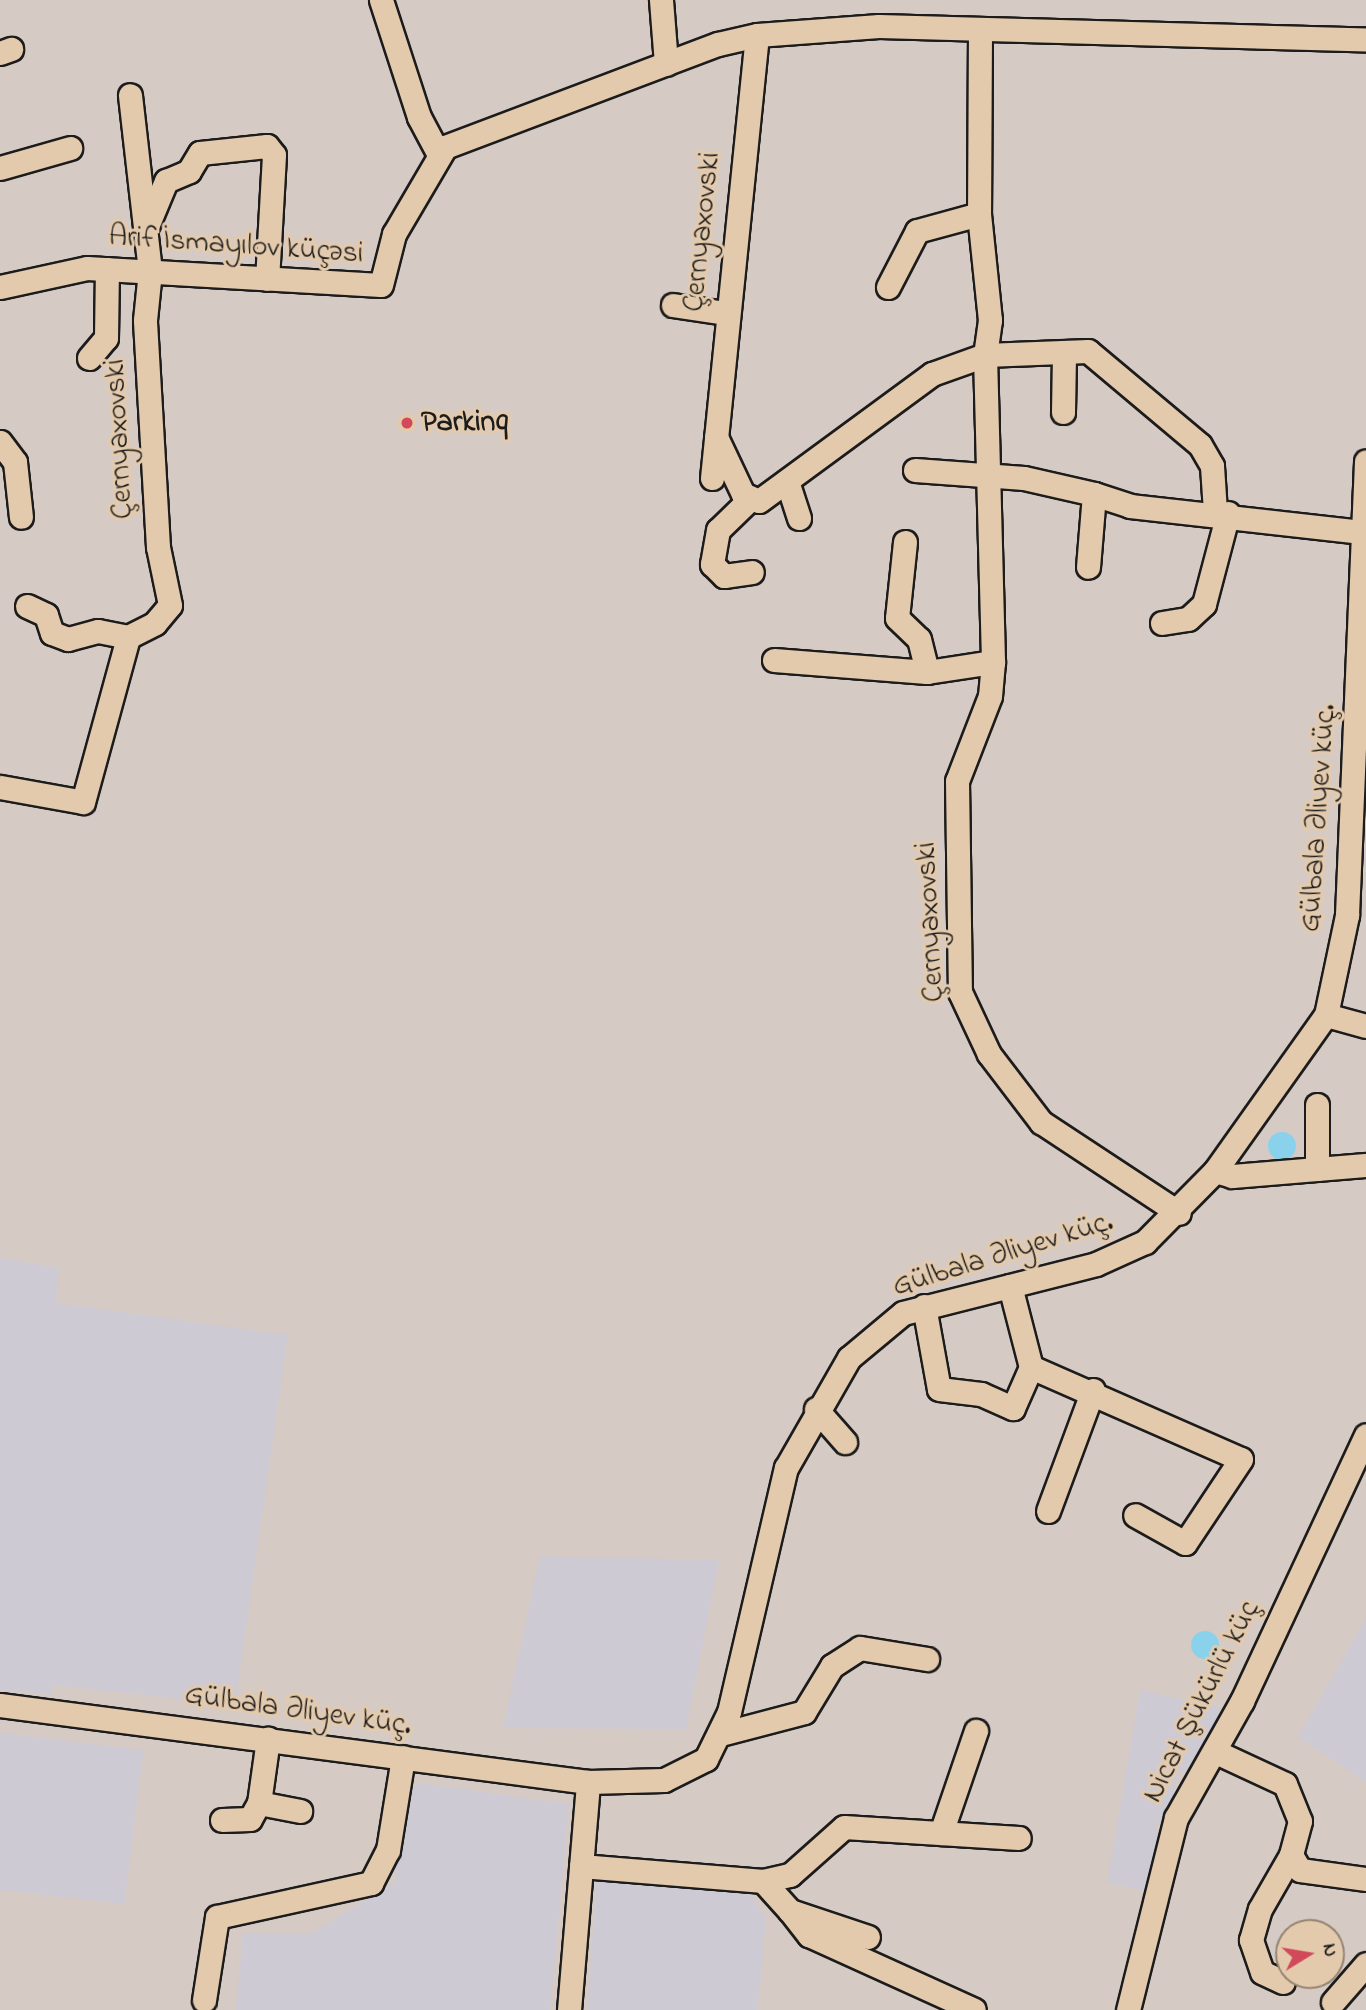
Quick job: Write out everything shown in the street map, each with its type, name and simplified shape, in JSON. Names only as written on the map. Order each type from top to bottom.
[{"type":"street","points":[[381,0],[419,117],[438,152],[666,64],[757,35],[879,26],[1366,40]]},
{"type":"street","points":[[661,0],[666,64]]},
{"type":"street","name":"Çernyaxovski","points":[[980,29],[979,214],[990,320],[985,355],[993,662],[990,696],[957,781],[960,992],[967,1014],[1041,1122],[1179,1213]]},
{"type":"street","name":"Çernyaxovski","points":[[712,478],[725,313],[757,35]]},
{"type":"street","name":"Çernyaxovski","points":[[128,637],[155,623],[170,605],[158,547],[145,320],[150,271],[130,95]]},
{"type":"street","points":[[147,228],[166,181],[189,172],[200,153],[259,142],[274,155],[267,279]]},
{"type":"street","points":[[0,168],[70,148]]},
{"type":"street","name":"Arif İsmayılov küçəsi","points":[[0,287],[59,271],[107,269],[381,285],[394,234],[424,193],[438,152]]},
{"type":"street","points":[[888,287],[917,231],[979,214]]},
{"type":"street","points":[[89,358],[106,338],[107,269]]},
{"type":"street","points":[[673,305],[725,313]]},
{"type":"street","points":[[1063,412],[1064,352]]},
{"type":"street","points":[[752,572],[723,576],[712,564],[718,530],[749,500],[759,501],[932,374],[985,355],[1064,352],[1101,356],[1200,445],[1212,467],[1221,512],[1204,604],[1188,619],[1162,623]]},
{"type":"street","points":[[716,437],[749,500]]},
{"type":"street","points":[[0,442],[15,462],[21,517]]},
{"type":"street","name":"Gülbala Əliyev küç.","points":[[0,1705],[588,1782],[679,1776],[706,1759],[721,1734],[779,1490],[816,1409],[871,1334],[925,1306],[1111,1259],[1145,1242],[1179,1213],[1215,1171],[1326,1016],[1347,915],[1361,781],[1363,614],[1360,532],[1366,461]]},
{"type":"street","points":[[915,470],[989,476],[1094,494],[1130,506],[1221,512],[1360,532]]},
{"type":"street","points":[[787,481],[799,518]]},
{"type":"street","points":[[1088,567],[1094,494]]},
{"type":"street","points":[[905,542],[897,618],[919,639],[927,671]]},
{"type":"street","points":[[0,787],[68,804],[83,802],[128,637],[99,631],[59,639],[46,615],[27,606]]},
{"type":"street","points":[[774,660],[927,671],[993,662]]},
{"type":"street","points":[[1326,1016],[1366,1026]]},
{"type":"street","points":[[1317,1105],[1317,1169]]},
{"type":"street","points":[[1215,1171],[1232,1176],[1366,1165]]},
{"type":"street","points":[[925,1306],[939,1389],[981,1394],[1013,1408],[1031,1367],[1010,1286]]},
{"type":"street","points":[[1031,1367],[1093,1390],[1241,1459],[1185,1543],[1135,1516]]},
{"type":"street","points":[[1048,1511],[1093,1390]]},
{"type":"street","points":[[816,1409],[845,1442]]},
{"type":"street","name":"Nicat Şükürlü küç","points":[[1128,2010],[1176,1818],[1216,1752],[1366,1435]]},
{"type":"street","points":[[721,1734],[804,1712],[832,1666],[860,1648],[927,1658]]},
{"type":"street","points":[[941,1833],[976,1731]]},
{"type":"street","points":[[222,1821],[245,1822],[259,1803],[268,1739]]},
{"type":"street","points":[[1216,1752],[1285,1784],[1300,1821],[1291,1855],[1260,1909],[1251,1940],[1262,1972],[1275,1978]]},
{"type":"street","points":[[204,2000],[217,1917],[371,1883],[388,1850],[403,1756]]},
{"type":"street","points":[[569,2010],[588,1782]]},
{"type":"street","points":[[259,1803],[300,1811]]},
{"type":"street","points":[[581,1866],[764,1881],[810,1861],[844,1827],[1019,1838]]},
{"type":"street","points":[[1291,1855],[1300,1870],[1366,1879]]},
{"type":"street","points":[[764,1881],[809,1935],[974,2010]]},
{"type":"street","points":[[790,1911],[868,1937]]},
{"type":"street","points":[[1333,2002],[1366,1964]]},
{"type":"shaded area","points":[[0,1258],[59,1268],[56,1303],[288,1335],[235,1705],[53,1685],[51,1695],[0,1690]]},
{"type":"shaded area","points":[[540,1556],[719,1560],[686,1729],[503,1728]]},
{"type":"shaded area","points":[[1366,1618],[1366,1782],[1298,1737]]},
{"type":"shaded area","points":[[1140,1690],[1221,1708],[1196,1769],[1178,1773],[1167,1820],[1156,1825],[1160,1846],[1149,1891],[1107,1883]]},
{"type":"shaded area","points":[[0,1733],[144,1750],[124,1904],[0,1890]]},
{"type":"shaded area","points":[[420,1783],[569,1804],[550,2010],[236,2010],[243,1933],[313,1933],[395,1882],[403,1798]]},
{"type":"shaded area","points":[[597,1874],[741,1883],[766,1918],[758,2010],[587,2010]]},
{"type":"water","points":[[1282,1132],[1292,1136],[1296,1146],[1292,1156],[1282,1160],[1272,1156],[1268,1146],[1272,1136]]},
{"type":"water","points":[[1205,1631],[1215,1635],[1219,1645],[1215,1655],[1205,1659],[1195,1655],[1191,1645],[1195,1635]]},
{"type":"place","name":"Parkinq","points":[[407,423]]}]
